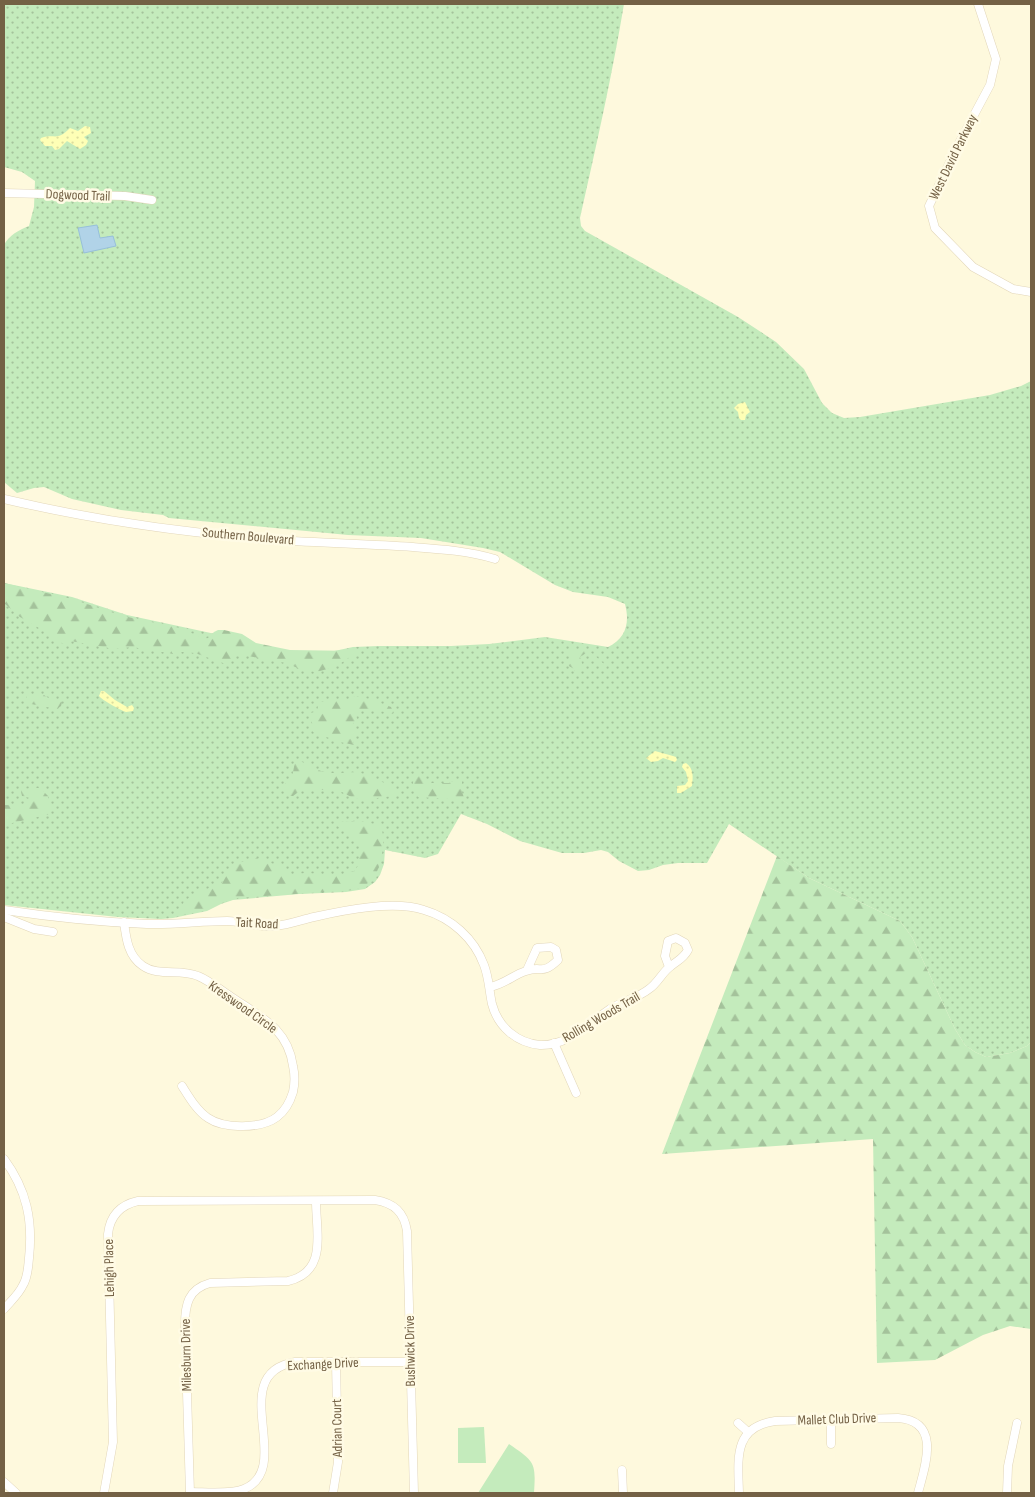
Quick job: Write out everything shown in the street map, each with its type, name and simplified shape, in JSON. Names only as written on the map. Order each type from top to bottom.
[{"type":"street","name":"West David Parkway","points":[[978,4],[996,59],[990,85],[959,143],[929,206],[935,228],[972,267],[1012,289],[1031,292]]},
{"type":"street","name":"Dogwood Trail","points":[[4,193],[125,196],[152,200]]},
{"type":"street","name":"Southern Boulevard","points":[[4,499],[80,514],[189,531],[275,540],[434,549],[495,559]]},
{"type":"street","name":"Tait Road","points":[[4,910],[148,924],[236,921],[271,927],[326,915],[382,906],[410,906],[434,913],[454,925],[472,942],[484,964]]},
{"type":"street","points":[[4,917],[34,928],[53,932]]},
{"type":"street","name":"Kresswood Circle","points":[[124,922],[132,955],[143,966],[157,972],[190,974],[203,979],[268,1021],[281,1033],[290,1050],[295,1075],[293,1093],[283,1112],[273,1120],[265,1123],[238,1126],[220,1124],[213,1121],[201,1112],[182,1086]]},
{"type":"street","name":"Rolling Woods Trail","points":[[484,964],[490,987],[491,1001],[498,1020],[510,1034],[532,1044],[554,1043],[579,1032],[611,1009],[648,990],[669,967]]},
{"type":"street","points":[[490,987],[507,982],[527,970]]},
{"type":"street","points":[[554,1043],[576,1093]]},
{"type":"street","points":[[4,1159],[23,1193],[30,1219],[31,1236],[24,1284],[4,1309]]},
{"type":"street","name":"Lehigh Place","points":[[104,1493],[113,1442],[108,1234],[113,1217],[121,1208],[138,1201],[375,1200],[389,1203],[399,1210]]},
{"type":"street","name":"Milesburn Drive","points":[[190,1493],[185,1310],[190,1296],[198,1287],[210,1283],[288,1281],[302,1276],[311,1268],[316,1259],[316,1201]]},
{"type":"street","name":"Bushwick Drive","points":[[399,1210],[404,1217],[407,1231],[414,1493]]},
{"type":"street","name":"Adrian Court","points":[[333,1493],[338,1462],[336,1362]]},
{"type":"street","name":"Exchange Drive","points":[[190,1493],[234,1492],[252,1486],[259,1477],[263,1464],[263,1385],[268,1375],[274,1369],[287,1364],[410,1362]]},
{"type":"street","name":"Mallet Club Drive","points":[[748,1432],[765,1422],[898,1418],[915,1421],[923,1430],[928,1449],[918,1493]]},
{"type":"street","points":[[831,1420],[831,1444]]},
{"type":"street","points":[[738,1423],[748,1432],[741,1444],[739,1454],[739,1493]]},
{"type":"street","points":[[1007,1493],[1008,1466],[1017,1423]]},
{"type":"street","points":[[622,1470],[623,1493]]},
{"type":"street","points":[[4,1482],[16,1493]]},
{"type":"green space","points":[[4,4],[624,4],[609,85],[580,218],[581,226],[585,231],[738,317],[776,342],[804,369],[822,403],[832,413],[844,418],[860,417],[990,395],[1021,386],[1031,381],[1031,1042],[1027,1046],[1010,1053],[986,1057],[965,1045],[955,1029],[912,937],[900,921],[809,878],[729,824],[707,863],[678,863],[638,871],[619,861],[608,852],[601,850],[584,853],[562,853],[520,841],[487,824],[461,814],[438,854],[425,858],[385,850],[384,864],[380,875],[375,882],[365,889],[233,900],[207,911],[161,919],[118,917],[4,905],[4,583],[72,597],[127,615],[220,635],[274,654],[325,653],[353,647],[489,644],[545,637],[608,647],[623,634],[627,624],[627,617],[625,604],[608,597],[573,592],[555,585],[500,552],[483,548],[421,538],[348,535],[169,518],[163,515],[121,510],[72,499],[44,487],[17,493],[4,482],[4,245],[15,233],[29,226],[34,207],[35,181],[22,172],[4,167]]},
{"type":"green space","points":[[4,583],[72,599],[123,616],[180,628],[205,639],[218,630],[224,630],[242,634],[256,643],[290,650],[359,651],[335,667],[316,672],[300,669],[286,663],[238,654],[226,663],[223,663],[195,653],[182,652],[174,654],[132,647],[114,649],[71,641],[63,644],[20,617],[4,603]]},
{"type":"green space","points":[[584,650],[593,654],[607,667],[603,668],[590,654],[586,653],[580,657],[583,667],[575,673],[568,663],[571,659],[570,651]]},
{"type":"green space","points":[[28,694],[44,695],[62,702],[61,706],[57,709],[26,703]]},
{"type":"green space","points":[[355,696],[391,707],[393,712],[369,709],[358,712],[356,715],[357,719],[351,726],[351,730],[356,730],[356,734],[353,736],[354,745],[313,732],[311,713],[317,711],[319,702],[350,699]]},
{"type":"green space","points":[[297,759],[323,772],[357,772],[365,774],[398,790],[399,795],[363,800],[330,789],[301,790],[293,796],[288,796],[282,787],[292,777]]},
{"type":"green space","points":[[415,774],[421,774],[428,783],[449,783],[457,779],[462,780],[462,792],[465,800],[418,797],[413,783]]},
{"type":"green space","points":[[40,788],[48,796],[50,814],[4,825],[4,805],[29,806],[30,798],[22,796],[21,791]]},
{"type":"green space","points":[[355,820],[379,825],[383,836],[379,868],[373,879],[362,887],[355,890],[237,898],[208,910],[179,916],[184,901],[201,891],[221,884],[233,864],[263,857],[267,862],[284,867],[290,875],[305,873],[339,875],[354,871],[358,866],[361,840],[356,840],[335,823],[337,821],[351,822]]},
{"type":"green space","points":[[777,856],[809,878],[900,921],[912,937],[955,1029],[965,1045],[986,1057],[1010,1053],[1027,1046],[1031,1042],[1031,1329],[1010,1326],[983,1335],[935,1360],[877,1363],[873,1139],[662,1154]]},
{"type":"green space","points":[[484,1427],[486,1463],[458,1463],[458,1428]]},
{"type":"green space","points":[[509,1444],[529,1459],[532,1464],[535,1475],[534,1493],[478,1493]]},
{"type":"sand","points":[[85,126],[90,127],[91,133],[84,137],[88,141],[80,149],[67,141],[59,149],[55,150],[52,146],[45,146],[40,140],[41,138],[62,135],[70,128],[78,131]]},
{"type":"sand","points":[[745,402],[750,412],[746,415],[745,420],[741,420],[734,408],[738,404]]},
{"type":"sand","points":[[101,691],[104,691],[127,707],[132,705],[133,711],[126,712],[107,702],[99,696]]},
{"type":"sand","points":[[655,751],[676,757],[677,760],[675,762],[663,758],[651,762],[646,758]]},
{"type":"sand","points":[[686,763],[692,771],[692,786],[681,793],[677,793],[677,786],[685,785],[688,781],[686,772],[682,767]]},
{"type":"water","points":[[97,225],[100,238],[113,236],[116,246],[84,253],[78,228]]}]
